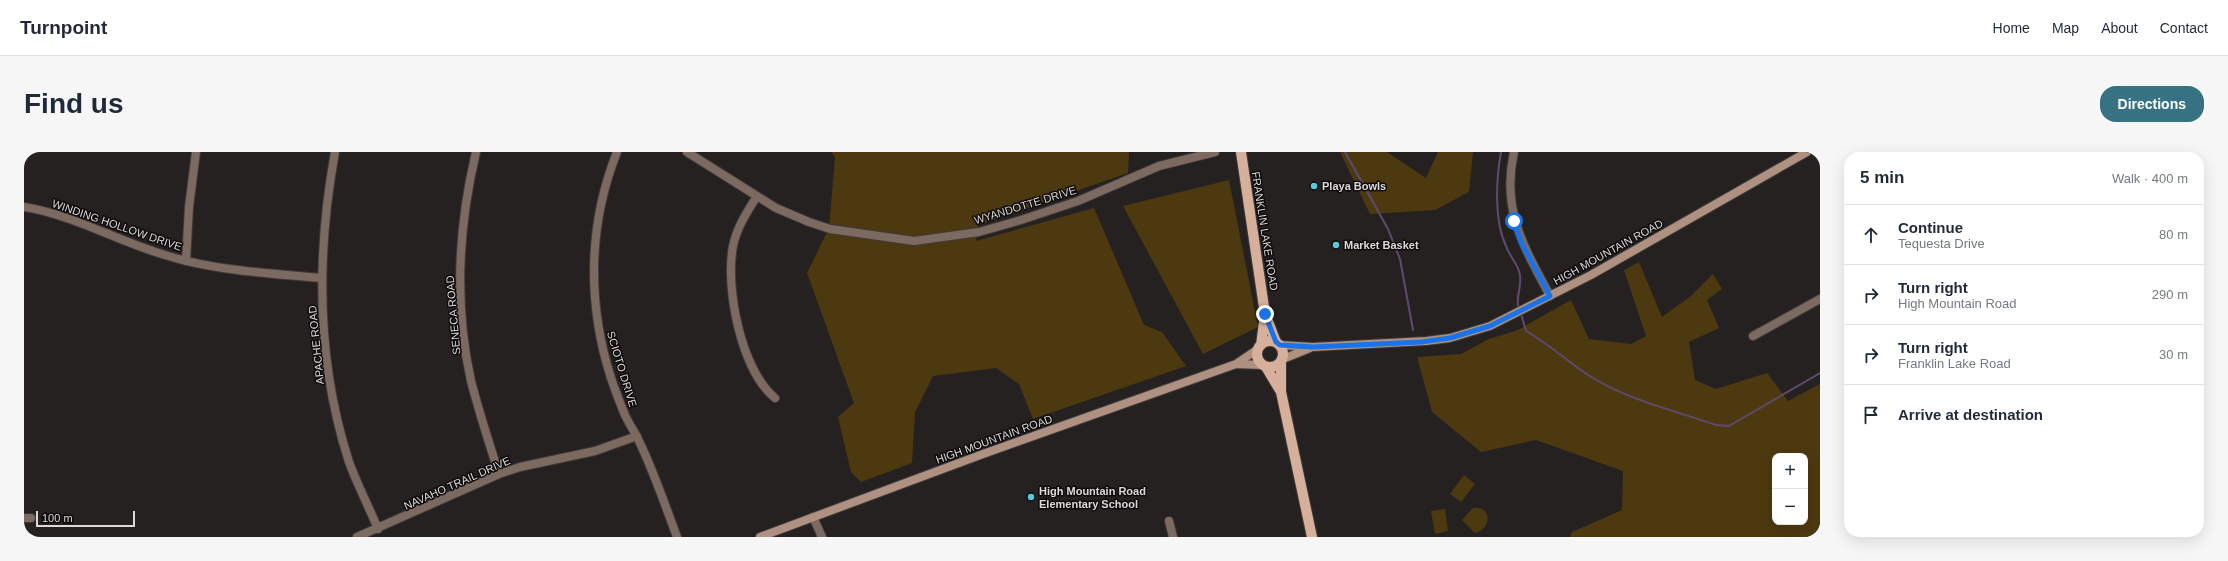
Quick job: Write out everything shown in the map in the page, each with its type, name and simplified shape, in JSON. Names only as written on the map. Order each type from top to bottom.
[{"type":"main road","name":"FRANKLIN LAKE ROAD","points":[[1241,152],[1265,314],[1278,344]]},
{"type":"main road","name":"HIGH MOUNTAIN ROAD","points":[[1278,344],[1313,347],[1438,340],[1476,330],[1526,309],[1807,152]]},
{"type":"main road","name":"FRANKLIN LAKE ROAD","points":[[1259,347],[1265,314]]},
{"type":"main road","points":[[1281,392],[1257,358],[1259,347],[1268,341],[1278,344],[1283,353],[1281,392],[1312,537]]},
{"type":"main road","name":"HIGH MOUNTAIN ROAD","points":[[760,537],[983,454],[1236,364],[1259,347]]},
{"type":"main road","name":"HIGH MOUNTAIN ROAD","points":[[1282,361],[1313,347]]},
{"type":"main road","points":[[1264,366],[1275,367],[1282,361]]},
{"type":"main road","name":"HIGH MOUNTAIN ROAD","points":[[1236,364],[1264,366]]},
{"type":"street","points":[[186,261],[189,207],[196,152]]},
{"type":"street","name":"APACHE ROAD","points":[[335,152],[325,219],[321,278],[324,342],[334,403],[350,463],[378,529]]},
{"type":"street","name":"SENECA ROAD","points":[[476,152],[462,229],[461,305],[471,380],[499,474]]},
{"type":"street","name":"SCIOTO DRIVE","points":[[617,152],[609,174],[598,218],[594,248],[594,285],[599,330],[604,352],[625,416],[637,436],[677,537]]},
{"type":"street","name":"WYANDOTTE DRIVE","points":[[687,152],[757,196],[792,215],[830,229],[914,241],[980,232],[1021,220],[1078,202],[1159,166],[1215,152]]},
{"type":"street","points":[[1514,152],[1510,186],[1514,221],[1521,242],[1550,296]]},
{"type":"street","points":[[757,196],[742,220],[733,244],[730,273],[738,323],[756,374],[765,389],[775,398]]},
{"type":"street","name":"WINDING HOLLOW DRIVE","points":[[24,207],[58,214],[140,247],[186,261],[241,270],[321,278]]},
{"type":"street","points":[[1753,336],[1820,299]]},
{"type":"street","name":"NAVAHO TRAIL DRIVE","points":[[357,537],[378,529],[499,474],[520,467],[595,451],[637,436]]},
{"type":"street","points":[[814,517],[822,537]]},
{"type":"street","points":[[1169,521],[1173,537]]},
{"type":"shaded area","points":[[831,152],[1129,152],[1128,173],[978,225],[976,241],[1094,208],[1144,325],[1162,332],[1186,366],[1033,419],[1019,384],[996,368],[933,376],[915,412],[912,463],[861,482],[851,472],[838,417],[854,403],[807,273],[829,228],[835,157]]},
{"type":"shaded area","points":[[1340,152],[1387,152],[1426,178],[1438,152],[1473,152],[1469,192],[1435,210],[1370,214]]},
{"type":"shaded area","points":[[1229,180],[1258,327],[1203,354],[1123,206]]},
{"type":"shaded area","points":[[1639,262],[1662,317],[1691,296],[1713,274],[1722,289],[1707,300],[1719,328],[1689,342],[1695,380],[1716,389],[1767,373],[1788,401],[1820,384],[1820,537],[1570,537],[1572,532],[1622,510],[1623,471],[1536,440],[1481,452],[1432,412],[1417,357],[1461,354],[1489,339],[1518,330],[1571,300],[1589,339],[1631,344],[1646,336],[1624,270]]},
{"type":"shaded area","points":[[1464,475],[1475,484],[1461,502],[1450,494]]},
{"type":"shaded area","points":[[1473,508],[1484,510],[1488,518],[1485,527],[1481,531],[1475,533],[1462,520]]},
{"type":"shaded area","points":[[1445,509],[1448,531],[1435,534],[1431,511]]},
{"type":"waterway","points":[[1345,152],[1388,229],[1400,259],[1413,330]]},
{"type":"waterway","points":[[1501,152],[1497,187],[1499,225],[1507,249],[1519,271],[1519,310]]},
{"type":"waterway","points":[[1521,314],[1526,331],[1603,384],[1650,404],[1716,425],[1729,426],[1820,373]]},
{"type":"place","name":"Playa Bowls","points":[[1314,186]]},
{"type":"place","name":"Market Basket","points":[[1336,245]]},
{"type":"place","name":"High Mountain Road Elementary School","points":[[1031,497]]},
{"type":"route","points":[[1265,314],[1276,342],[1280,345],[1313,347],[1438,340],[1490,326],[1550,296],[1521,242],[1514,221]]}]
